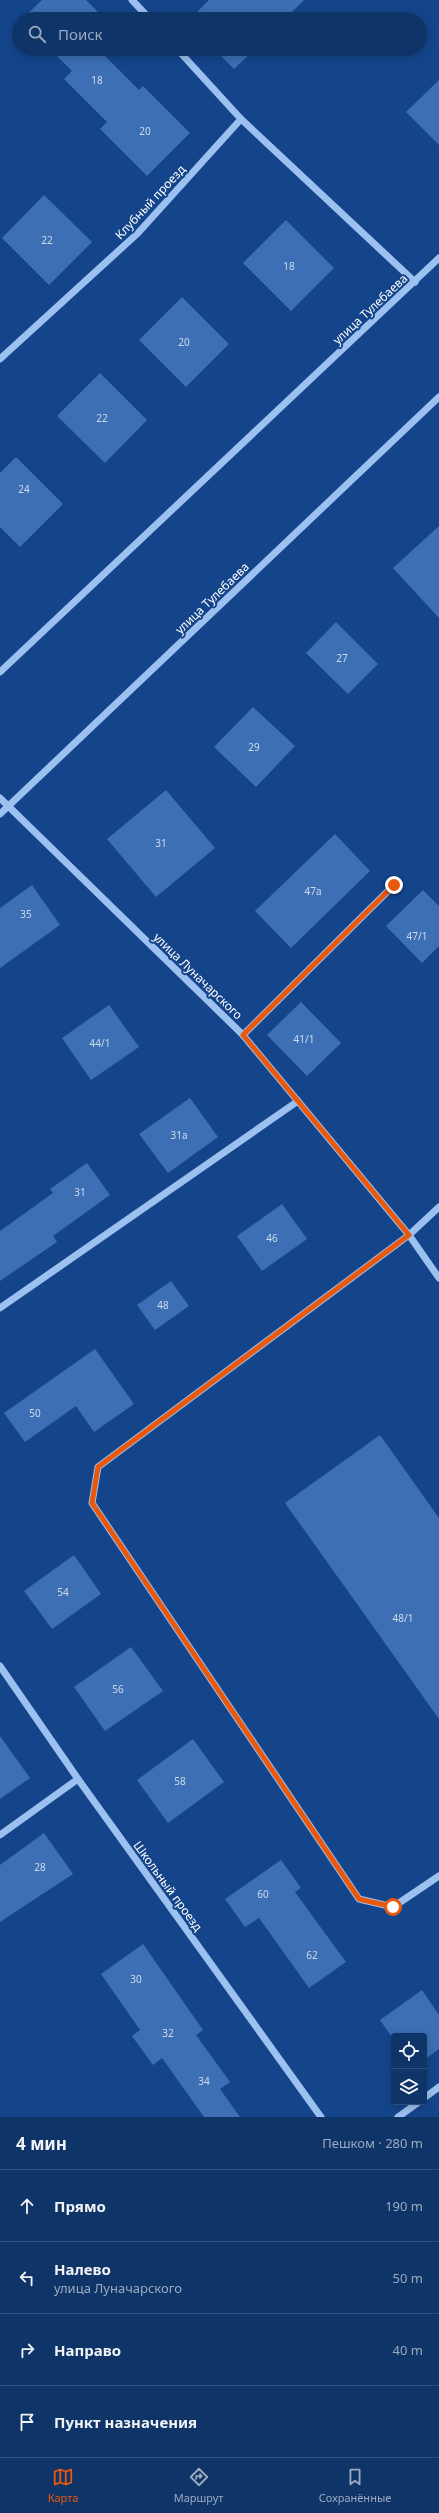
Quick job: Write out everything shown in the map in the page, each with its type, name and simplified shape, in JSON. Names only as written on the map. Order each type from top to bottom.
[{"type":"street","points":[[132,0],[143,12]]},
{"type":"street","points":[[183,56],[241,119],[415,282]]},
{"type":"street","name":"Клубный проезд","points":[[0,359],[138,233],[241,119]]},
{"type":"street","name":"улица Тулебаева","points":[[0,672],[439,258]]},
{"type":"street","name":"улица Тулебаева","points":[[0,814],[8,809],[439,397]]},
{"type":"street","name":"улица Луначарского","points":[[0,798],[8,809],[243,1035],[409,1235],[439,1278]]},
{"type":"street","points":[[243,1035],[394,885]]},
{"type":"street","points":[[0,1308],[298,1101]]},
{"type":"street","points":[[439,1207],[409,1235],[98,1467],[92,1503],[359,1899],[393,1907],[439,1876]]},
{"type":"street","name":"Школьный проезд","points":[[0,1666],[78,1779],[321,2117]]},
{"type":"street","points":[[0,1835],[78,1779]]},
{"type":"street","points":[[427,2096],[439,2087]]},
{"type":"street","points":[[398,2117],[414,2105]]},
{"type":"building","points":[[42,0],[86,0],[98,12],[29,12]]},
{"type":"building","points":[[209,0],[304,0],[292,12],[197,12]]},
{"type":"building","points":[[57,56],[105,56],[139,90],[143,86],[190,133],[147,176],[100,129],[107,122],[64,79],[72,71]]},
{"type":"building","points":[[221,56],[248,56],[234,69]]},
{"type":"building","points":[[439,80],[439,145],[406,112]]},
{"type":"building","points":[[44,195],[92,242],[49,285],[2,238]]},
{"type":"building","points":[[286,220],[334,268],[291,311],[243,263]]},
{"type":"building","points":[[182,297],[229,344],[186,387],[139,340]]},
{"type":"building","points":[[100,373],[147,420],[105,463],[57,416]]},
{"type":"building","points":[[16,457],[63,504],[20,547],[0,527],[0,473]]},
{"type":"building","points":[[439,526],[439,618],[393,568]]},
{"type":"building","points":[[336,622],[378,664],[348,694],[306,653]]},
{"type":"building","points":[[253,707],[295,746],[256,787],[214,747]]},
{"type":"building","points":[[166,790],[215,848],[156,897],[107,839]]},
{"type":"building","points":[[335,834],[370,871],[291,948],[255,911]]},
{"type":"building","points":[[32,885],[60,925],[0,968],[0,908]]},
{"type":"building","points":[[423,890],[439,906],[439,946],[422,963],[386,926]]},
{"type":"building","points":[[301,1002],[341,1043],[307,1076],[267,1035]]},
{"type":"building","points":[[109,1005],[139,1047],[91,1080],[62,1038]]},
{"type":"building","points":[[190,1098],[218,1137],[168,1173],[139,1134]]},
{"type":"building","points":[[87,1163],[110,1195],[53,1236],[57,1242],[0,1281],[0,1231],[53,1193],[50,1189]]},
{"type":"building","points":[[282,1204],[307,1239],[262,1271],[237,1236]]},
{"type":"building","points":[[171,1281],[189,1306],[155,1330],[137,1305]]},
{"type":"building","points":[[95,1349],[134,1404],[94,1432],[76,1406],[25,1442],[4,1413]]},
{"type":"building","points":[[380,1435],[439,1518],[439,1719],[285,1503]]},
{"type":"building","points":[[74,1555],[101,1594],[52,1629],[24,1591]]},
{"type":"building","points":[[131,1647],[163,1691],[105,1731],[74,1687]]},
{"type":"building","points":[[0,1736],[30,1778],[0,1799]]},
{"type":"building","points":[[193,1739],[224,1782],[168,1823],[137,1780]]},
{"type":"building","points":[[44,1833],[73,1874],[0,1922],[0,1865]]},
{"type":"building","points":[[281,1860],[301,1888],[295,1892],[346,1962],[309,1988],[259,1918],[245,1927],[225,1899]]},
{"type":"building","points":[[143,1944],[203,2030],[196,2035],[230,2082],[220,2089],[240,2117],[204,2117],[162,2058],[153,2065],[132,2036],[140,2030],[101,1974]]},
{"type":"building","points":[[422,1990],[439,2015],[439,2049],[427,2058],[427,2033],[391,2033],[391,2036],[380,2020]]},
{"type":"route","points":[[393,1907],[359,1899],[92,1503],[98,1467],[409,1235],[243,1035],[394,885]]}]
